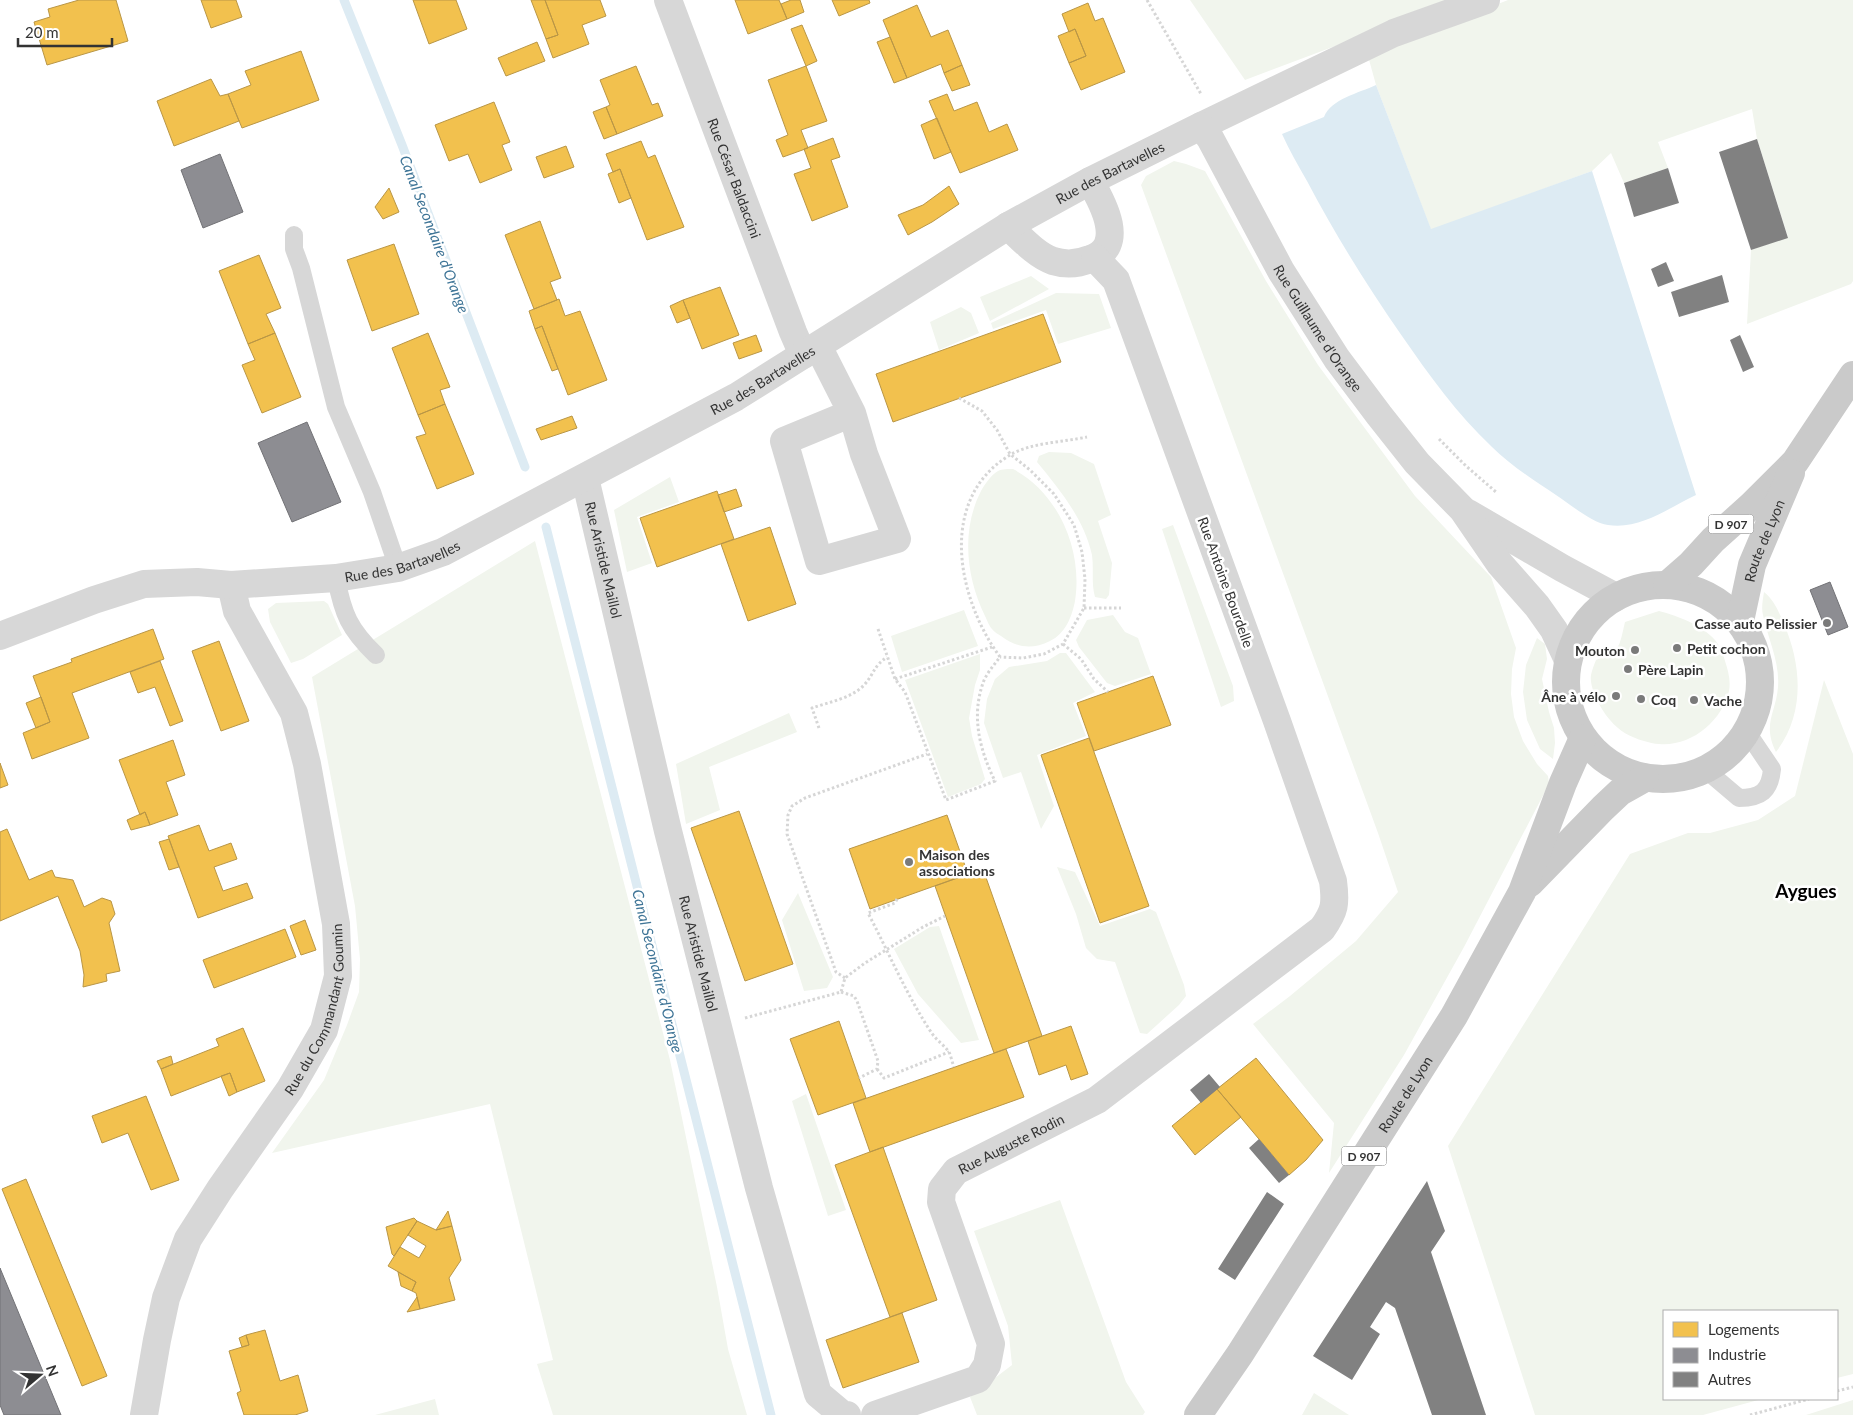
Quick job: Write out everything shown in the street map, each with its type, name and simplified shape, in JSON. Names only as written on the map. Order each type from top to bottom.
[{"type":"main road","name":"Route de Lyon","points":[[1740,621],[1752,566],[1795,462],[1853,375]]},
{"type":"main road","name":"Route de Lyon","points":[[1667,584],[1691,564],[1713,540],[1752,505],[1795,462]]},
{"type":"main road","points":[[1667,584],[1700,592],[1728,609],[1740,621],[1754,647],[1761,676],[1758,705],[1747,732],[1729,754],[1706,770],[1676,779],[1645,778],[1627,773],[1610,764],[1583,738],[1571,714],[1566,688],[1568,660],[1578,635],[1594,613],[1616,597],[1640,587],[1667,584]]},
{"type":"main road","name":"Route de Lyon","points":[[1198,1415],[1240,1354],[1454,1016],[1522,892],[1563,783],[1583,738]]},
{"type":"main road","name":"Route de Lyon","points":[[1522,892],[1614,797],[1645,778]]},
{"type":"street","name":"Rue César Baldaccini","points":[[668,0],[793,332],[811,350],[852,413],[864,454],[897,539],[819,561],[784,441],[852,413]]},
{"type":"street","name":"Rue des Bartavelles","points":[[0,636],[94,600],[144,584],[198,582],[232,585],[336,578],[398,568],[443,552],[736,396],[1008,226],[1090,181],[1394,33],[1486,0]]},
{"type":"street","name":"Rue Guillaume d'Orange","points":[[1208,122],[1210,138],[1281,271],[1337,359],[1378,416],[1412,456],[1463,510],[1500,564],[1537,606],[1554,630],[1568,660]]},
{"type":"street","points":[[1008,226],[1039,253],[1052,261],[1068,264],[1095,258],[1104,251],[1110,242],[1110,225],[1101,200],[1090,181]]},
{"type":"street","name":"Rue Antoine Bourdelle","points":[[1095,258],[1116,280],[1270,702],[1333,881],[1336,898],[1332,915]]},
{"type":"street","name":"Rue Aristide Maillol","points":[[585,478],[668,831],[759,1188],[818,1394],[843,1415]]},
{"type":"street","name":"Rue Guillaume d'Orange","points":[[1463,510],[1616,597]]},
{"type":"street","name":"Rue du Commandant Goumin","points":[[144,1415],[166,1298],[188,1239],[220,1189],[290,1089],[324,1030],[338,976],[336,924],[306,764],[294,713],[237,611],[232,585]]},
{"type":"street","name":"Rue Auguste Rodin","points":[[880,1414],[978,1379],[987,1365],[991,1344],[941,1202],[942,1189],[956,1171],[1097,1100],[1322,930],[1332,915]]},
{"type":"lane","points":[[294,235],[294,250],[301,268],[336,407],[372,492],[398,568]]},
{"type":"lane","points":[[336,578],[341,607],[355,633],[376,655]]},
{"type":"lane","points":[[1706,770],[1739,798],[1752,798],[1764,791],[1771,782],[1772,769],[1747,732]]},
{"type":"path","points":[[1147,0],[1186,65],[1208,122]]},
{"type":"path","points":[[958,398],[982,411],[997,430],[1010,454],[1030,470],[1054,494],[1074,525],[1082,552],[1085,579],[1084,608],[1063,644],[1044,654],[1023,658],[1000,657],[992,647],[975,610],[964,579],[960,553],[964,522],[971,494],[986,473],[1010,454],[1030,447],[1087,437]]},
{"type":"path","points":[[1435,434],[1466,466],[1498,494]]},
{"type":"path","points":[[1084,608],[1121,608]]},
{"type":"path","points":[[878,629],[895,679],[905,692],[946,800],[995,781],[987,765],[979,740],[977,712],[983,682],[1000,657]]},
{"type":"path","points":[[1063,644],[1081,659],[1094,679],[1108,692]]},
{"type":"path","points":[[895,679],[992,647]]},
{"type":"path","points":[[819,728],[812,708],[851,694],[864,685],[877,664],[887,658]]},
{"type":"path","points":[[845,978],[836,972],[800,872],[787,834],[788,815],[792,806],[805,798],[927,754]]},
{"type":"path","points":[[897,900],[895,904],[868,913],[895,963],[898,975],[932,1033],[949,1052],[954,1067]]},
{"type":"path","points":[[841,992],[845,978],[886,949],[945,916]]},
{"type":"path","points":[[718,1026],[841,992],[854,996],[857,1001],[878,1061],[877,1069],[884,1078],[949,1052]]},
{"type":"path","points":[[859,1078],[877,1069]]},
{"type":"path","points":[[1838,1391],[1853,1387]]},
{"type":"path","points":[[1750,1415],[1805,1400]]},
{"type":"shaded area","points":[[1190,0],[1458,0],[1245,80]]},
{"type":"shaded area","points":[[1508,0],[1853,0],[1853,281],[1851,284],[1747,324],[1751,250],[1788,237],[1757,139],[1752,109],[1658,142],[1668,168],[1624,183],[1611,153],[1592,171],[1431,230],[1376,85],[1368,56]]},
{"type":"shaded area","points":[[1376,85],[1431,229],[1592,171],[1696,495],[1643,521],[1620,526],[1602,524],[1581,513],[1499,454],[1444,394],[1389,317],[1352,260],[1282,134],[1324,117],[1339,101]]},
{"type":"shaded area","points":[[1174,161],[1205,171],[1266,281],[1318,365],[1415,496],[1491,577],[1516,648],[1512,669],[1511,694],[1514,717],[1523,741],[1537,764],[1548,776],[1549,784],[1464,947],[1404,1055],[1329,1173],[1334,1123],[1253,1024],[1356,941],[1398,892],[1141,185],[1146,176]]},
{"type":"shaded area","points":[[1031,276],[1049,289],[990,321],[980,297]]},
{"type":"shaded area","points":[[1056,293],[1099,294],[1111,328],[1058,344],[1046,310],[993,329],[991,323]]},
{"type":"shaded area","points":[[961,307],[971,313],[979,333],[939,350],[930,322]]},
{"type":"shaded area","points":[[1049,452],[1071,453],[1094,464],[1111,515],[1098,521],[1112,563],[1109,595],[1106,599],[1095,597],[1092,555],[1077,517],[1037,462],[1039,456]]},
{"type":"shaded area","points":[[1013,469],[1043,493],[1055,508],[1071,544],[1077,582],[1072,613],[1064,629],[1050,641],[1031,647],[1007,640],[990,626],[974,586],[968,554],[968,537],[971,522],[981,491],[995,473],[1001,470]]},
{"type":"shaded area","points":[[670,477],[679,502],[637,517],[652,563],[627,572],[614,510]]},
{"type":"shaded area","points":[[1173,525],[1233,686],[1234,701],[1221,707],[1162,529]]},
{"type":"shaded area","points":[[535,541],[670,1060],[728,1349],[747,1415],[553,1415],[537,1364],[553,1360],[490,1104],[272,1153],[324,1080],[359,992],[360,959],[355,906],[312,677]]},
{"type":"shaded area","points":[[1764,592],[1773,602],[1784,624],[1790,640],[1797,673],[1798,690],[1792,722],[1776,752],[1770,734],[1770,726],[1777,696],[1778,678],[1762,612]]},
{"type":"shaded area","points":[[324,601],[328,604],[342,635],[303,659],[291,663],[270,622],[268,609],[276,603]]},
{"type":"shaded area","points":[[964,610],[978,646],[902,672],[891,636]]},
{"type":"shaded area","points":[[1659,611],[1689,622],[1710,635],[1717,642],[1727,668],[1730,687],[1720,712],[1712,722],[1693,736],[1671,744],[1657,744],[1644,741],[1629,735],[1617,727],[1600,705],[1591,680],[1591,673],[1596,660],[1610,654],[1618,647],[1625,622]]},
{"type":"shaded area","points":[[1113,615],[1125,632],[1138,638],[1151,674],[1115,686],[1107,683],[1079,647],[1076,640],[1087,620]]},
{"type":"shaded area","points":[[1537,638],[1545,644],[1547,659],[1542,679],[1554,728],[1553,759],[1540,749],[1527,720],[1523,692],[1526,665]]},
{"type":"shaded area","points":[[1060,653],[1066,653],[1095,692],[1073,703],[1086,736],[1037,755],[1054,806],[1041,829],[1021,772],[1003,778],[984,723],[987,699],[995,679],[1009,667],[1047,661]]},
{"type":"shaded area","points":[[980,654],[980,670],[975,685],[969,718],[972,736],[985,779],[981,784],[948,797],[905,680]]},
{"type":"shaded area","points":[[1824,680],[1853,754],[1853,1374],[1838,1378],[1838,1310],[1663,1310],[1663,1400],[1758,1400],[1703,1415],[1535,1415],[1448,1146],[1630,854],[1688,833],[1710,833],[1758,820],[1795,796]]},
{"type":"shaded area","points":[[789,713],[797,732],[709,767],[720,810],[686,824],[676,764]]},
{"type":"shaded area","points":[[1057,867],[1075,872],[1100,926],[1150,909],[1156,912],[1184,985],[1186,996],[1179,1005],[1147,1034],[1140,1033],[1115,962],[1097,959],[1086,948],[1076,914]]},
{"type":"shaded area","points":[[798,893],[833,977],[827,988],[804,991],[782,920]]},
{"type":"shaded area","points":[[939,926],[979,1040],[961,1043],[918,994],[894,949],[930,927]]},
{"type":"shaded area","points":[[806,1094],[846,1210],[828,1216],[792,1101]]},
{"type":"shaded area","points":[[1060,1200],[1126,1382],[1145,1412],[1143,1415],[977,1415],[970,1397],[1012,1365],[1008,1326],[974,1231]]},
{"type":"shaded area","points":[[1314,1393],[1349,1415],[1302,1415]]},
{"type":"shaded area","points":[[435,1399],[439,1415],[375,1415]]},
{"type":"shaded area","points":[[1853,1400],[1853,1415],[1806,1415]]},
{"type":"building: Logements","points":[[79,0],[116,0],[128,41],[47,65],[34,22],[50,17],[48,9]]},
{"type":"building: Logements","points":[[201,0],[236,0],[242,17],[211,28]]},
{"type":"building: Logements","points":[[413,0],[456,0],[467,29],[429,44]]},
{"type":"building: Logements","points":[[531,0],[545,0],[558,35],[546,39]]},
{"type":"building: Logements","points":[[545,0],[600,0],[606,16],[582,25],[589,44],[553,58],[546,39],[558,35]]},
{"type":"building: Logements","points":[[735,0],[779,0],[787,19],[748,34]]},
{"type":"building: Logements","points":[[791,0],[800,0],[804,12],[787,19],[781,4]]},
{"type":"building: Logements","points":[[832,0],[869,0],[870,3],[839,16]]},
{"type":"building: Logements","points":[[1088,3],[1095,21],[1103,18],[1125,72],[1081,90],[1069,63],[1086,56],[1075,29],[1069,32],[1062,14]]},
{"type":"building: Logements","points":[[917,5],[931,37],[948,30],[962,65],[944,73],[941,64],[907,78],[883,20]]},
{"type":"building: Logements","points":[[802,25],[817,61],[806,66],[791,29]]},
{"type":"building: Logements","points":[[1075,29],[1086,56],[1069,63],[1058,36]]},
{"type":"building: Logements","points":[[890,37],[907,78],[894,83],[877,42]]},
{"type":"building: Logements","points":[[537,42],[545,61],[506,76],[498,58]]},
{"type":"building: Logements","points":[[301,51],[319,100],[242,128],[228,94],[251,85],[245,71]]},
{"type":"building: Logements","points":[[962,65],[970,85],[952,91],[944,73]]},
{"type":"building: Logements","points":[[636,66],[652,105],[658,103],[663,116],[617,134],[606,107],[610,105],[600,80]]},
{"type":"building: Logements","points":[[806,66],[827,121],[801,130],[808,148],[783,157],[776,140],[788,135],[768,80]]},
{"type":"building: Logements","points":[[211,79],[220,96],[228,94],[239,121],[174,146],[157,101]]},
{"type":"building: Logements","points":[[947,94],[954,111],[977,102],[989,132],[1007,124],[1018,150],[960,173],[929,101]]},
{"type":"building: Logements","points":[[494,102],[510,142],[502,145],[512,170],[480,183],[468,154],[449,161],[435,125]]},
{"type":"building: Logements","points":[[606,107],[617,134],[604,139],[593,112]]},
{"type":"building: Logements","points":[[937,118],[951,152],[934,159],[921,125]]},
{"type":"building: Logements","points":[[833,138],[840,157],[831,160],[848,207],[812,221],[794,174],[811,168],[804,149]]},
{"type":"building: Logements","points":[[641,141],[648,158],[655,155],[684,227],[647,240],[620,169],[613,172],[606,154]]},
{"type":"building: Logements","points":[[566,146],[574,167],[544,178],[536,157]]},
{"type":"building: Logements","points":[[620,169],[631,198],[619,203],[608,174]]},
{"type":"building: Logements","points":[[949,186],[959,204],[908,235],[898,215],[923,205]]},
{"type":"building: Logements","points":[[389,188],[399,212],[383,219],[375,207]]},
{"type":"building: Logements","points":[[540,221],[561,278],[550,282],[557,300],[534,309],[505,235]]},
{"type":"building: Logements","points":[[394,244],[419,314],[372,331],[347,260]]},
{"type":"building: Logements","points":[[259,255],[281,308],[266,314],[275,333],[248,344],[219,271]]},
{"type":"building: Logements","points":[[720,287],[739,335],[702,349],[683,300]]},
{"type":"building: Logements","points":[[559,299],[565,316],[580,311],[607,380],[568,395],[542,326],[535,329],[529,311]]},
{"type":"building: Logements","points":[[683,300],[690,318],[677,323],[670,306]]},
{"type":"building: Logements","points":[[1043,314],[1061,362],[893,422],[876,374]]},
{"type":"building: Logements","points":[[542,326],[558,369],[552,371],[535,329]]},
{"type":"building: Logements","points":[[275,333],[301,397],[262,413],[242,365],[255,360],[248,344]]},
{"type":"building: Logements","points":[[428,333],[450,387],[440,390],[445,404],[418,415],[392,348]]},
{"type":"building: Logements","points":[[756,335],[762,351],[739,359],[733,343]]},
{"type":"building: Logements","points":[[445,404],[474,474],[437,489],[416,437],[426,434],[418,415]]},
{"type":"building: Logements","points":[[572,416],[577,428],[541,440],[536,429]]},
{"type":"building: Logements","points":[[736,489],[742,506],[724,512],[718,495]]},
{"type":"building: Logements","points":[[717,491],[734,539],[657,567],[640,518]]},
{"type":"building: Logements","points":[[770,527],[796,604],[748,621],[721,544]]},
{"type":"building: Logements","points":[[153,629],[164,659],[72,693],[89,738],[32,759],[23,733],[50,722],[33,676],[72,662],[71,659]]},
{"type":"building: Logements","points":[[219,641],[249,721],[221,731],[192,651]]},
{"type":"building: Logements","points":[[160,661],[183,721],[170,726],[155,687],[138,693],[130,672]]},
{"type":"building: Logements","points":[[1153,676],[1171,725],[1094,751],[1077,703]]},
{"type":"building: Logements","points":[[41,697],[50,722],[36,728],[26,703]]},
{"type":"building: Logements","points":[[1089,738],[1149,906],[1100,923],[1041,755]]},
{"type":"building: Logements","points":[[173,740],[185,775],[166,782],[178,815],[150,825],[145,812],[140,815],[119,760]]},
{"type":"building: Logements","points":[[0,763],[8,785],[0,788]]},
{"type":"building: Logements","points":[[739,811],[793,964],[745,981],[691,828]]},
{"type":"building: Logements","points":[[145,812],[150,825],[131,830],[127,820]]},
{"type":"building: Logements","name":"Maison des associations","points":[[947,815],[968,874],[870,909],[849,849]]},
{"type":"building: Logements","points":[[199,825],[209,851],[231,843],[237,859],[214,867],[223,891],[247,883],[253,898],[198,918],[168,836]]},
{"type":"building: Logements","points":[[7,829],[29,880],[52,870],[55,877],[73,880],[84,907],[102,898],[111,901],[115,914],[109,923],[120,971],[106,974],[107,981],[83,987],[84,975],[80,951],[58,896],[0,921],[0,832]]},
{"type":"building: Logements","points":[[169,839],[179,867],[169,870],[159,842]]},
{"type":"building: Logements","points":[[983,869],[1042,1036],[994,1053],[935,886]]},
{"type":"building: Logements","points":[[305,920],[316,950],[301,955],[290,926]]},
{"type":"building: Logements","points":[[285,929],[296,957],[214,988],[203,960]]},
{"type":"building: Logements","points":[[839,1021],[866,1098],[818,1115],[790,1039]]},
{"type":"building: Logements","points":[[1071,1026],[1088,1074],[1071,1080],[1066,1065],[1039,1075],[1028,1041]]},
{"type":"building: Logements","points":[[243,1028],[265,1081],[237,1092],[230,1073],[171,1096],[161,1069],[219,1046],[216,1039]]},
{"type":"building: Logements","points":[[1006,1049],[1024,1097],[870,1152],[853,1103]]},
{"type":"building: Logements","points":[[171,1056],[173,1064],[161,1069],[157,1061]]},
{"type":"building: Logements","points":[[1256,1058],[1323,1140],[1306,1160],[1289,1175],[1217,1089]]},
{"type":"building: Logements","points":[[230,1073],[237,1092],[229,1096],[221,1076]]},
{"type":"building: Logements","points":[[1217,1089],[1241,1117],[1195,1155],[1172,1126]]},
{"type":"building: Logements","points":[[146,1096],[179,1180],[151,1190],[128,1133],[102,1143],[92,1116]]},
{"type":"building: Logements","points":[[883,1147],[937,1300],[890,1317],[835,1165]]},
{"type":"building: Logements","points":[[26,1179],[107,1376],[82,1386],[2,1189]]},
{"type":"building: Logements","points":[[448,1211],[452,1226],[436,1230]]},
{"type":"building: Logements","points":[[414,1218],[417,1221],[394,1256],[386,1227]]},
{"type":"building: Logements","points":[[417,1221],[436,1230],[452,1226],[461,1260],[449,1278],[455,1300],[420,1309],[416,1293],[412,1291],[416,1282],[388,1266],[400,1247],[419,1258],[426,1246],[408,1235]]},
{"type":"building: Logements","points":[[398,1272],[416,1282],[412,1291],[401,1286]]},
{"type":"building: Logements","points":[[417,1297],[420,1309],[407,1312]]},
{"type":"building: Logements","points":[[902,1313],[919,1362],[843,1388],[826,1340]]},
{"type":"building: Logements","points":[[265,1330],[280,1381],[298,1375],[308,1411],[295,1415],[244,1415],[237,1393],[241,1391],[229,1351],[249,1345],[246,1335]]},
{"type":"building: Logements","points":[[246,1335],[249,1345],[242,1347],[239,1338]]},
{"type":"building: Industrie","points":[[220,154],[243,212],[203,228],[181,170]]},
{"type":"building: Industrie","points":[[307,422],[341,502],[292,522],[258,443]]},
{"type":"building: Industrie","points":[[1830,582],[1848,627],[1828,635],[1810,590]]},
{"type":"building: Industrie","points":[[0,1268],[61,1415],[4,1415],[0,1405]]},
{"type":"building: Autres","points":[[1757,139],[1788,238],[1751,250],[1719,152]]},
{"type":"building: Autres","points":[[1668,168],[1679,203],[1634,217],[1624,183]]},
{"type":"building: Autres","points":[[1666,262],[1674,281],[1658,287],[1651,269]]},
{"type":"building: Autres","points":[[1722,275],[1729,302],[1679,317],[1671,292]]},
{"type":"building: Autres","points":[[1740,335],[1754,367],[1743,372],[1730,340]]},
{"type":"building: Autres","points":[[1209,1074],[1220,1087],[1201,1103],[1190,1090]]},
{"type":"building: Autres","points":[[1259,1139],[1289,1175],[1279,1183],[1249,1148]]},
{"type":"building: Autres","points":[[1427,1181],[1445,1231],[1431,1252],[1486,1415],[1432,1415],[1395,1308],[1386,1302],[1370,1327],[1380,1334],[1352,1380],[1313,1356]]},
{"type":"building: Autres","points":[[1267,1192],[1284,1204],[1235,1280],[1218,1269]]},
{"type":"waterway","name":"Canal Secondaire d'Orange","points":[[344,0],[402,145],[525,467]]},
{"type":"waterway","name":"Canal Secondaire d'Orange","points":[[546,527],[771,1415]]},
{"type":"place","name":"Casse auto Pelissier","points":[[1827,623]]},
{"type":"place","name":"Petit cochon","points":[[1677,648]]},
{"type":"place","name":"Mouton","points":[[1635,650]]},
{"type":"place","name":"Père Lapin","points":[[1628,669]]},
{"type":"place","name":"Âne à vélo","points":[[1616,696]]},
{"type":"place","name":"Coq","points":[[1641,699]]},
{"type":"place","name":"Vache","points":[[1694,700]]},
{"type":"place","name":"Maison des associations","points":[[909,862]]},
{"type":"district","name":"Aygues","points":[[1806,890]]}]
